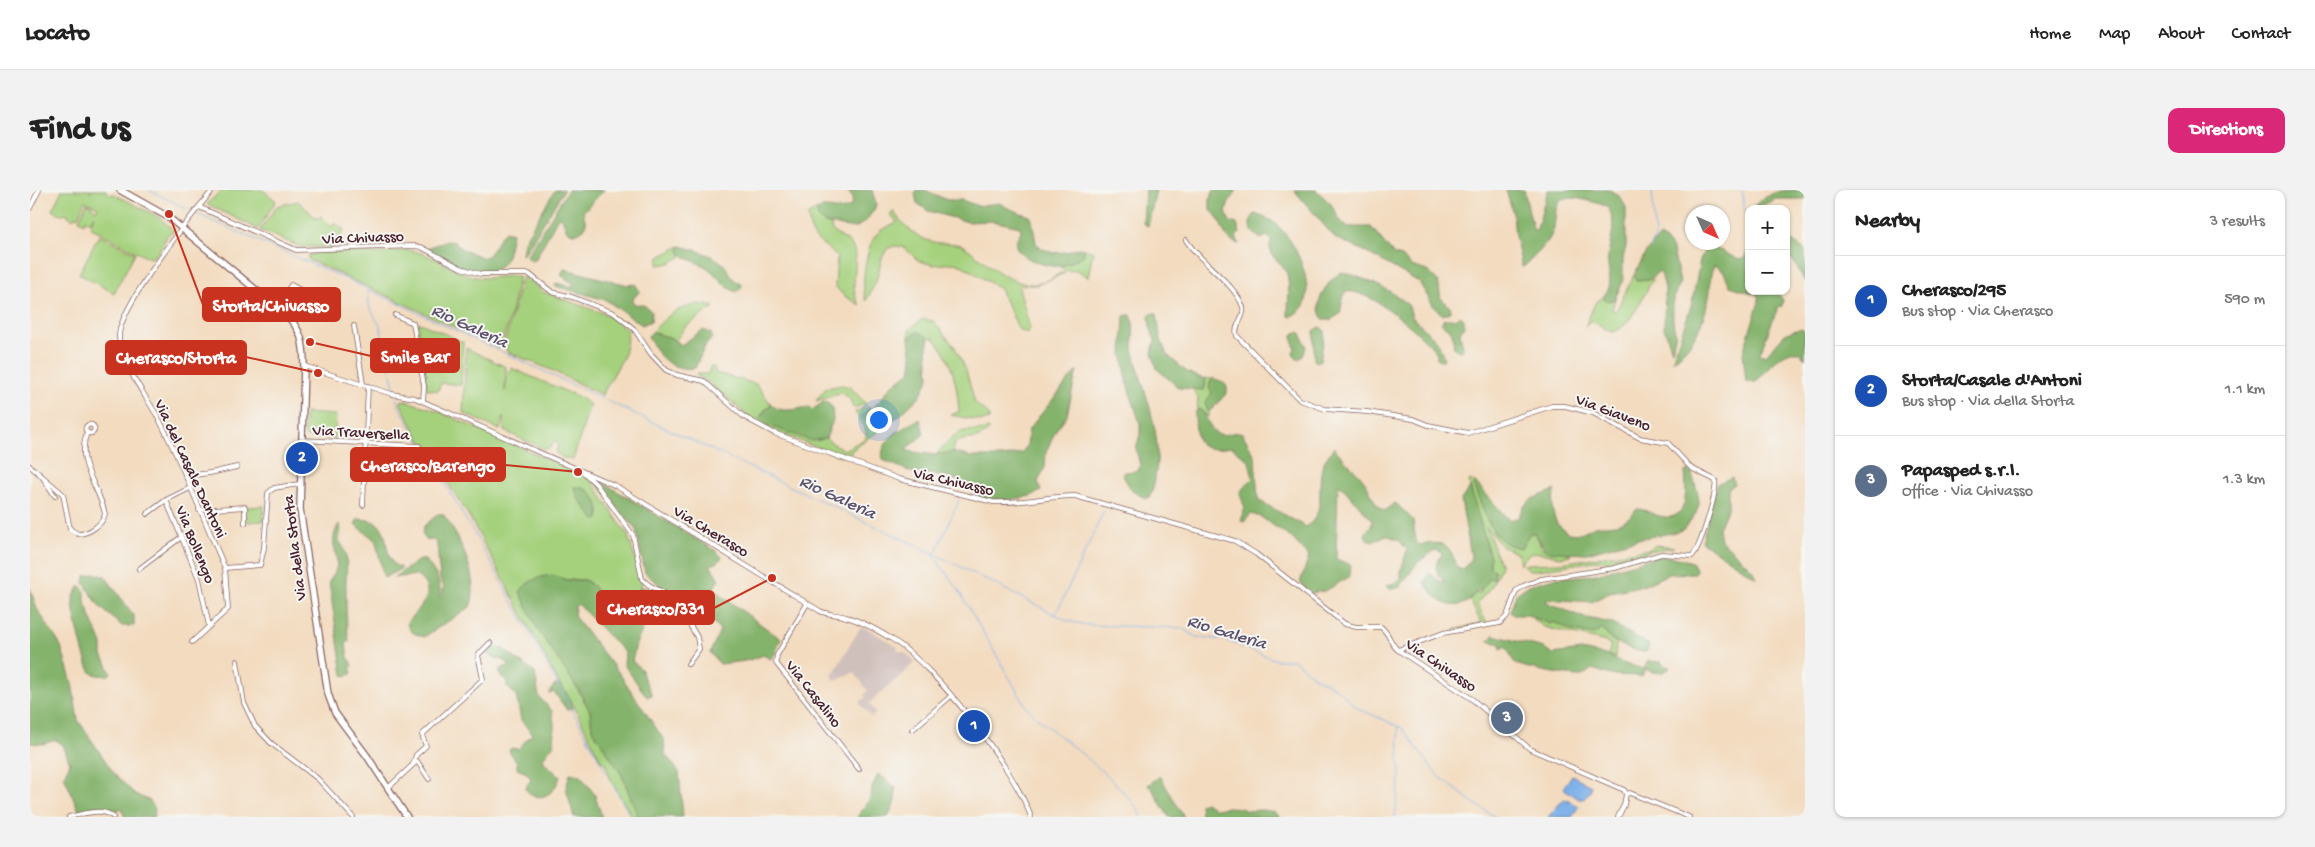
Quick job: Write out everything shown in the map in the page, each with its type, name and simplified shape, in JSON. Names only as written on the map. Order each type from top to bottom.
[{"type":"main road","name":"Via della Storta","points":[[120,190],[160,211],[183,229],[292,320],[300,331],[304,343],[299,484],[303,540],[330,701],[335,712],[407,817]]},
{"type":"street","points":[[30,208],[39,190]]},
{"type":"street","points":[[183,229],[213,190]]},
{"type":"street","name":"Via Chivasso","points":[[197,209],[291,249],[307,251],[414,246],[421,247],[461,268],[480,274],[529,274],[552,292],[592,304],[620,317],[634,328],[650,354],[666,370],[677,375],[704,381],[744,417],[774,433],[899,479],[967,496],[1008,503],[1075,496],[1228,538],[1251,550],[1346,624],[1356,627],[1381,627],[1388,633],[1398,650],[1472,699],[1530,749],[1624,790],[1626,794],[1630,793],[1688,817]]},
{"type":"street","name":"Via del Casale Dantoni","points":[[183,229],[138,291],[125,315],[119,336],[132,374],[161,423],[225,568],[228,609],[209,626]]},
{"type":"street","name":"Via Giaveno","points":[[1186,240],[1231,289],[1242,307],[1243,314],[1236,328],[1237,336],[1302,402],[1329,410],[1367,412],[1413,418],[1428,425],[1468,433],[1552,406],[1565,406],[1600,416],[1640,438],[1668,443],[1691,468],[1715,480],[1716,486],[1709,511],[1697,549],[1692,556],[1658,554],[1615,568],[1540,579],[1526,584],[1516,591],[1507,616],[1500,623],[1443,633],[1398,650]]},
{"type":"street","points":[[277,307],[291,285],[313,297]]},
{"type":"street","points":[[395,315],[413,323],[424,386],[423,401]]},
{"type":"street","points":[[354,326],[366,385],[364,505]]},
{"type":"street","name":"Via Cherasco","points":[[304,366],[392,394],[423,401],[616,486],[807,604],[824,613],[852,619],[890,638],[915,657],[951,696],[986,739],[1016,787],[1031,817]]},
{"type":"street","points":[[30,466],[64,496],[68,525],[73,532],[86,533],[102,522],[105,512],[84,459],[87,432]]},
{"type":"street","name":"Via Traversella","points":[[302,440],[418,446]]},
{"type":"street","points":[[185,476],[210,474],[236,467]]},
{"type":"street","points":[[579,469],[596,484],[630,529],[636,544],[642,579],[674,600],[697,637],[699,649],[688,664]]},
{"type":"street","points":[[42,476],[55,496]]},
{"type":"street","points":[[225,568],[260,565],[264,548],[268,493],[274,488],[299,484]]},
{"type":"street","points":[[147,514],[166,500],[190,488]]},
{"type":"street","name":"Via Bollengo","points":[[166,500],[180,538],[199,579],[209,626]]},
{"type":"street","points":[[199,510],[245,507],[245,523]]},
{"type":"street","points":[[139,568],[180,538]]},
{"type":"street","name":"Via Casalino","points":[[807,604],[777,655],[776,663],[859,769]]},
{"type":"street","points":[[192,642],[209,626]]},
{"type":"street","points":[[388,788],[413,764],[416,755],[426,746],[422,735],[483,679],[478,655],[490,643]]},
{"type":"street","points":[[237,661],[244,703],[254,726],[271,743],[318,778],[353,817]]},
{"type":"street","points":[[912,730],[951,696]]},
{"type":"street","points":[[413,764],[418,763],[429,779]]},
{"type":"street","points":[[1618,817],[1624,805],[1626,794]]},
{"type":"street","points":[[69,817],[100,812],[108,813],[113,817]]},
{"type":"shaded area","points":[[860,628],[866,628],[897,646],[898,651],[904,652],[916,662],[869,703],[876,713],[871,717],[859,703],[866,697],[864,695],[868,691],[854,672],[836,681],[832,676]]},
{"type":"green space","points":[[62,190],[91,190],[90,193],[92,190],[106,190],[110,195],[114,194],[159,217],[174,231],[168,234],[154,256],[151,258],[144,256],[90,227],[94,215],[90,222],[85,220],[84,223],[79,220],[87,203],[96,210],[98,207],[85,201],[78,217],[75,216],[73,219],[68,214],[62,215],[52,210]]},
{"type":"green space","points":[[222,190],[263,190],[276,201],[258,229],[207,204]]},
{"type":"green space","points":[[555,190],[564,190],[522,255],[524,241]]},
{"type":"green space","points":[[568,190],[604,190],[583,212],[586,223],[584,229],[576,234],[567,231],[562,218],[558,217],[535,260],[532,261],[526,257]]},
{"type":"green space","points":[[847,190],[872,190],[876,205],[874,210],[865,222],[855,228],[824,223],[818,217],[817,212],[821,208],[845,209],[852,204],[852,197]]},
{"type":"green space","points":[[916,190],[925,190],[947,200],[962,200],[978,206],[999,203],[1030,216],[1036,243],[1041,248],[1053,253],[1079,248],[1084,249],[1084,255],[1058,266],[1034,261],[1023,255],[1016,246],[1021,231],[1020,227],[992,221],[968,222],[928,211],[917,203]]},
{"type":"green space","points":[[1145,190],[1156,190],[1148,226],[1143,223]]},
{"type":"green space","points":[[1214,190],[1237,190],[1229,202],[1226,212],[1230,222],[1237,224],[1240,233],[1236,237],[1239,244],[1228,238],[1214,213],[1210,210],[1210,199]]},
{"type":"green space","points":[[1294,190],[1316,190],[1331,204],[1339,219],[1347,227],[1371,227],[1394,255],[1402,257],[1412,266],[1427,271],[1438,281],[1441,300],[1450,306],[1451,311],[1443,315],[1434,307],[1419,282],[1362,250],[1335,238]]},
{"type":"green space","points":[[1506,190],[1524,190],[1533,229],[1536,232],[1548,190],[1610,190],[1619,196],[1626,207],[1626,247],[1623,258],[1623,281],[1615,299],[1607,301],[1603,297],[1607,292],[1610,282],[1608,256],[1613,224],[1612,217],[1606,206],[1573,198],[1561,200],[1555,214],[1554,228],[1551,236],[1541,249],[1522,267],[1515,236],[1513,214]]},
{"type":"green space","points":[[1805,190],[1805,199],[1775,199],[1763,205],[1755,205],[1766,197],[1783,191]]},
{"type":"green space","points":[[298,201],[317,219],[321,216],[330,227],[335,223],[344,230],[333,247],[301,247],[260,230],[277,206]]},
{"type":"green space","points":[[821,208],[817,212],[824,223],[832,225],[831,229],[850,243],[854,250],[854,285],[860,305],[843,295],[835,286],[837,257],[817,239],[811,230],[808,215]]},
{"type":"green space","points":[[893,211],[915,234],[933,242],[964,246],[997,271],[1016,281],[1025,284],[1035,284],[1050,279],[1064,271],[1065,273],[1037,285],[1021,285],[1019,287],[1030,329],[1027,333],[1019,330],[1000,289],[963,266],[954,263],[933,265],[919,261],[903,247],[894,246],[887,249],[882,258],[876,282],[866,301],[864,274],[868,253],[875,236],[880,231],[897,222],[890,214]]},
{"type":"green space","points":[[1255,214],[1270,220],[1286,235],[1304,270],[1307,294],[1305,304],[1301,310],[1291,317],[1288,315],[1289,289],[1287,274],[1271,252],[1271,240],[1267,236],[1261,239],[1250,228],[1250,222]]},
{"type":"green space","points":[[505,231],[512,233],[505,260],[495,270],[486,272],[465,269],[427,248],[447,241],[455,242],[463,250],[484,258],[490,253]]},
{"type":"green space","points":[[99,235],[135,253],[114,293],[79,274]]},
{"type":"green space","points":[[1659,237],[1663,238],[1673,250],[1680,283],[1673,307],[1673,322],[1676,333],[1672,350],[1664,328],[1665,288],[1661,273],[1658,272],[1652,278],[1636,280],[1634,275],[1646,252]]},
{"type":"green space","points":[[1790,240],[1805,250],[1805,282],[1790,257]]},
{"type":"green space","points":[[680,246],[679,251],[682,256],[670,263],[658,265],[659,257]]},
{"type":"green space","points":[[680,246],[702,252],[717,259],[724,265],[734,280],[741,283],[742,287],[736,292],[731,289],[710,270],[682,254],[679,251]]},
{"type":"green space","points":[[1084,249],[1093,252],[1088,277],[1077,270],[1068,271],[1058,266],[1069,264],[1083,255]]},
{"type":"green space","points":[[407,250],[425,254],[458,271],[476,277],[519,276],[501,346],[498,347],[309,260],[308,256],[319,252],[382,253]]},
{"type":"green space","points":[[1720,250],[1739,260],[1745,258],[1745,291],[1730,286],[1724,272],[1715,265],[1711,273],[1706,311],[1698,330],[1687,348],[1672,361],[1692,303],[1700,260],[1704,251]]},
{"type":"green space","points":[[564,269],[628,285],[635,284],[640,291],[632,300],[634,304],[644,305],[652,312],[651,321],[642,325],[606,300],[555,286],[556,283],[573,287],[575,285],[561,275]]},
{"type":"green space","points":[[1341,272],[1358,277],[1395,294],[1408,305],[1414,319],[1436,341],[1444,359],[1442,361],[1437,358],[1437,353],[1430,345],[1395,314],[1381,304],[1355,292],[1345,292],[1340,314],[1330,320],[1324,320],[1320,314],[1319,307],[1322,293]]},
{"type":"green space","points":[[1634,275],[1636,280],[1653,279],[1624,326],[1617,331],[1611,332],[1590,320],[1585,327],[1595,303],[1603,297],[1607,301],[1615,299],[1612,310],[1616,311]]},
{"type":"green space","points":[[522,277],[533,283],[543,292],[608,315],[628,331],[624,356],[602,395],[549,369],[507,352],[505,341]]},
{"type":"green space","points":[[1758,295],[1779,295],[1783,300],[1782,306],[1778,307],[1760,353],[1761,355],[1766,355],[1785,334],[1802,328],[1805,332],[1805,359],[1799,352],[1786,354],[1775,361],[1756,382],[1746,382],[1743,353],[1759,302]]},
{"type":"green space","points":[[700,304],[714,307],[685,327],[676,340],[681,345],[671,338],[652,332],[663,320],[678,310]]},
{"type":"green space","points":[[1153,313],[1157,314],[1160,337],[1167,355],[1187,372],[1206,380],[1204,390],[1179,388],[1157,369],[1152,353],[1155,340],[1150,327],[1149,316]]},
{"type":"green space","points":[[1131,315],[1134,353],[1152,415],[1157,446],[1154,484],[1152,492],[1147,499],[1132,491],[1122,474],[1124,472],[1138,471],[1140,465],[1136,448],[1140,435],[1140,423],[1129,390],[1122,354],[1124,316]]},
{"type":"green space","points":[[1460,316],[1464,319],[1464,326],[1460,332],[1463,350],[1459,351],[1454,348],[1452,332],[1441,323],[1444,319],[1454,319]]},
{"type":"green space","points":[[922,319],[933,321],[955,347],[966,370],[975,403],[989,415],[989,419],[982,421],[950,415],[959,412],[953,373],[946,355],[934,338],[914,333],[909,339],[909,330]]},
{"type":"green space","points":[[418,322],[463,342],[461,385],[441,383],[438,391],[427,389],[418,336]]},
{"type":"green space","points":[[1320,327],[1325,331],[1320,361],[1316,362],[1314,360],[1314,331]]},
{"type":"green space","points":[[703,330],[711,333],[712,338],[705,346],[695,368],[679,367],[666,361],[656,350],[648,336],[652,332],[671,338],[681,345]]},
{"type":"green space","points":[[919,332],[929,338],[927,347],[929,378],[920,396],[900,415],[872,429],[861,416],[879,402],[891,386],[910,372],[912,359],[909,339],[914,333]]},
{"type":"green space","points":[[1296,332],[1301,333],[1306,347],[1303,356],[1299,359],[1294,356],[1293,351],[1295,349],[1292,336]]},
{"type":"green space","points":[[466,348],[506,367],[505,391],[508,372],[511,368],[579,397],[590,405],[573,460],[563,458],[556,453],[558,444],[555,441],[550,448],[544,449],[504,431],[503,416],[500,430],[463,413]]},
{"type":"green space","points":[[710,367],[714,367],[716,373],[756,384],[771,404],[762,413],[817,441],[826,438],[844,450],[865,439],[865,428],[855,412],[866,407],[870,408],[866,411],[875,428],[892,417],[900,415],[851,451],[850,457],[840,456],[763,427],[754,421],[714,387],[697,376],[696,374],[708,374]]},
{"type":"green space","points":[[1077,370],[1067,415],[1056,430],[1046,452],[1045,467],[1038,482],[1041,491],[1031,496],[1003,501],[981,498],[967,484],[946,476],[911,472],[883,460],[882,453],[888,440],[900,430],[920,419],[924,434],[907,448],[907,451],[935,455],[953,452],[971,457],[1003,457],[1022,453],[1027,445],[1029,429]]},
{"type":"green space","points":[[1203,378],[1214,379],[1210,382],[1212,393],[1207,410],[1209,412],[1208,417],[1201,410],[1197,410],[1198,398],[1193,389],[1204,390],[1206,380]]},
{"type":"green space","points":[[1214,379],[1221,381],[1227,386],[1227,393],[1209,412],[1205,403],[1212,393],[1209,388],[1210,382]]},
{"type":"green space","points":[[842,385],[850,387],[866,404],[853,408],[850,399],[842,393],[816,401],[826,388]]},
{"type":"green space","points":[[402,400],[433,409],[591,480],[628,536],[642,581],[641,587],[617,612],[612,609],[591,584],[584,580],[567,580],[552,575],[564,666],[590,711],[592,729],[622,775],[638,817],[632,817],[617,791],[610,778],[606,764],[601,761],[570,698],[560,685],[469,516],[423,445],[400,403]]},
{"type":"green space","points":[[825,401],[832,407],[833,420],[826,438],[812,441],[767,425],[759,418],[771,404],[784,410],[809,407],[812,410]]},
{"type":"green space","points":[[1197,410],[1201,410],[1217,434],[1242,433],[1255,456],[1258,500],[1306,527],[1312,522],[1319,508],[1323,465],[1334,447],[1362,478],[1381,509],[1385,511],[1394,503],[1397,504],[1413,520],[1416,541],[1419,545],[1435,543],[1445,546],[1452,554],[1458,569],[1463,569],[1470,561],[1471,556],[1461,500],[1470,487],[1490,557],[1490,568],[1495,570],[1494,579],[1488,578],[1484,587],[1468,601],[1458,605],[1446,604],[1436,597],[1424,582],[1430,573],[1438,580],[1446,583],[1438,575],[1436,566],[1442,553],[1435,550],[1418,562],[1399,588],[1389,588],[1387,585],[1395,583],[1401,578],[1407,550],[1399,540],[1386,535],[1372,542],[1366,538],[1365,533],[1371,527],[1372,520],[1345,490],[1338,485],[1336,559],[1351,565],[1349,577],[1325,591],[1310,593],[1300,582],[1309,557],[1293,539],[1261,517],[1251,514],[1244,522],[1241,521],[1245,508],[1240,494],[1253,478],[1249,461],[1232,447],[1212,448],[1201,444],[1196,433],[1195,413]]},
{"type":"green space","points":[[305,413],[336,415],[335,439],[307,437],[304,434]]},
{"type":"green space","points":[[988,428],[989,430],[980,437],[955,443],[953,452],[936,455],[956,435],[967,431]]},
{"type":"green space","points":[[1688,470],[1692,474],[1699,504],[1696,513],[1685,528],[1677,532],[1637,539],[1583,554],[1546,551],[1535,533],[1530,533],[1521,548],[1502,540],[1485,516],[1474,487],[1476,483],[1509,520],[1518,518],[1525,505],[1532,499],[1555,490],[1552,506],[1557,524],[1568,533],[1579,534],[1595,526],[1617,524],[1627,519],[1637,509],[1659,516],[1669,517],[1676,515],[1684,504],[1685,472]]},
{"type":"green space","points":[[1732,477],[1734,484],[1728,489],[1728,508],[1719,528],[1721,540],[1754,571],[1757,578],[1702,542],[1717,484]]},
{"type":"green space","points":[[597,479],[716,551],[722,557],[717,563],[710,565],[719,579],[714,587],[723,597],[781,639],[771,659],[763,655],[747,660],[720,664],[710,653],[720,630],[701,607],[665,589],[645,573],[636,529],[593,480]]},
{"type":"green space","points":[[1470,480],[1476,483],[1474,487],[1495,535],[1535,533],[1542,548],[1572,554],[1558,557],[1532,553],[1520,565],[1518,554],[1501,546],[1486,527],[1501,567],[1491,587],[1477,603],[1486,624],[1453,630],[1481,623],[1469,601],[1474,594],[1480,593],[1490,568],[1490,557]]},
{"type":"green space","points":[[574,487],[586,489],[594,497],[597,502],[599,519],[595,520],[578,498]]},
{"type":"green space","points":[[264,506],[263,521],[247,522],[246,507]]},
{"type":"green space","points":[[438,514],[443,514],[449,523],[467,559],[473,584],[473,596],[470,607],[424,637],[410,630],[407,622],[422,605],[427,594],[427,588],[416,575],[393,578],[419,560],[425,560],[437,577],[440,586],[439,596],[441,597],[444,587],[440,579],[437,544],[434,540],[427,540],[422,535],[424,526]]},
{"type":"green space","points":[[358,519],[377,523],[382,528],[392,562],[402,568],[384,578],[376,542],[355,524]]},
{"type":"green space","points":[[339,524],[341,529],[339,541],[343,546],[347,564],[346,609],[349,641],[346,643],[348,657],[353,666],[350,667],[352,673],[347,676],[343,675],[329,582],[337,566],[334,538]]},
{"type":"green space","points":[[1656,545],[1674,547],[1649,551],[1639,556],[1617,558],[1609,562],[1600,560],[1538,570],[1529,570],[1524,565],[1560,563],[1650,549]]},
{"type":"green space","points":[[1660,556],[1674,557],[1692,562],[1696,570],[1695,573],[1668,574],[1645,585],[1610,592],[1592,602],[1546,599],[1548,603],[1582,617],[1611,623],[1648,644],[1646,652],[1633,650],[1616,642],[1602,629],[1594,635],[1572,631],[1553,622],[1550,624],[1528,615],[1513,615],[1510,612],[1516,594],[1529,585],[1555,578],[1592,575]]},
{"type":"green space","points":[[94,574],[105,576],[134,616],[134,626],[122,626],[100,607],[84,583],[85,576]]},
{"type":"green space","points":[[552,575],[567,580],[584,580],[591,584],[616,612],[641,587],[648,588],[667,597],[685,619],[666,624],[644,626],[636,644],[632,661],[642,670],[652,695],[647,697],[624,665],[625,653],[578,604],[575,607],[574,616],[619,673],[664,740],[665,754],[679,772],[683,817],[638,817],[622,775],[592,729],[590,711],[578,689],[538,630],[520,592],[534,580]]},
{"type":"green space","points":[[80,586],[85,591],[85,603],[102,644],[102,655],[111,673],[109,675],[91,672],[86,661],[73,605],[74,596]]},
{"type":"green space","points":[[30,588],[37,609],[61,646],[72,683],[78,720],[115,775],[135,794],[150,801],[155,809],[154,817],[125,817],[121,808],[115,813],[102,808],[79,811],[64,776],[70,763],[63,745],[56,740],[42,744],[30,743]]},
{"type":"green space","points":[[1528,615],[1550,624],[1553,622],[1583,632],[1595,631],[1601,628],[1611,640],[1618,642],[1616,644],[1615,658],[1607,655],[1610,650],[1610,644],[1606,642],[1544,627]]},
{"type":"green space","points":[[1493,635],[1544,648],[1553,654],[1581,650],[1610,656],[1619,662],[1644,669],[1648,661],[1661,662],[1665,666],[1671,667],[1665,671],[1658,672],[1645,669],[1642,676],[1611,675],[1592,669],[1582,676],[1547,672],[1515,663],[1505,646],[1501,649],[1500,644],[1489,641]]},
{"type":"green space","points":[[493,647],[503,649],[535,673],[539,697],[552,711],[554,744],[543,758],[545,763],[560,777],[554,788],[541,797],[531,794],[525,789],[531,779],[527,773],[517,769],[517,762],[509,751],[511,748],[518,749],[532,734],[521,720],[516,695],[507,687],[507,682],[500,674],[500,669],[508,666],[509,663],[487,654]]},
{"type":"green space","points":[[554,685],[560,685],[570,698],[572,709],[567,710],[554,692],[549,694]]},
{"type":"green space","points":[[570,773],[580,775],[595,795],[602,817],[574,817],[566,788]]},
{"type":"green space","points":[[878,774],[895,787],[895,799],[892,809],[888,817],[857,817],[871,797],[872,788]]},
{"type":"green space","points":[[1160,776],[1184,817],[1169,817],[1148,785]]},
{"type":"green space","points":[[1205,802],[1215,809],[1228,807],[1249,811],[1262,810],[1274,812],[1280,817],[1201,817],[1200,804]]},
{"type":"water","points":[[1572,775],[1591,786],[1584,799],[1579,799],[1563,788]]},
{"type":"water","points":[[1564,799],[1579,806],[1572,817],[1548,817]]},
{"type":"waterway","name":"Rio Galeria","points":[[149,190],[197,214],[344,278],[935,554],[1068,621],[1088,625],[1181,628],[1196,637],[1225,640],[1276,660],[1294,660],[1316,678],[1336,688],[1357,708],[1402,728],[1436,774],[1495,817]]},
{"type":"waterway","points":[[1650,249],[1655,236],[1652,190]]},
{"type":"waterway","points":[[1742,190],[1745,215]]},
{"type":"waterway","points":[[368,290],[369,306],[380,326],[398,405],[476,536],[631,817]]},
{"type":"waterway","points":[[935,554],[959,500]]},
{"type":"waterway","points":[[1056,614],[1104,511]]},
{"type":"waterway","points":[[933,555],[958,589],[1027,708],[1109,777],[1134,804],[1142,817]]},
{"type":"waterway","points":[[1395,817],[1400,774],[1398,726]]},
{"type":"place","name":"Storta/Chivasso","points":[[169,214]]},
{"type":"place","name":"Smile Bar","points":[[310,342]]},
{"type":"place","name":"Cherasco/Storta","points":[[318,373]]},
{"type":"place","name":"Storta/Casale d'Antoni","points":[[302,458]]},
{"type":"place","name":"Cherasco/Barengo","points":[[578,472]]},
{"type":"place","name":"Cherasco/331","points":[[772,578]]},
{"type":"place","name":"Papasped s.r.l.","points":[[1507,718]]},
{"type":"place","name":"Cherasco/295","points":[[974,726]]}]
